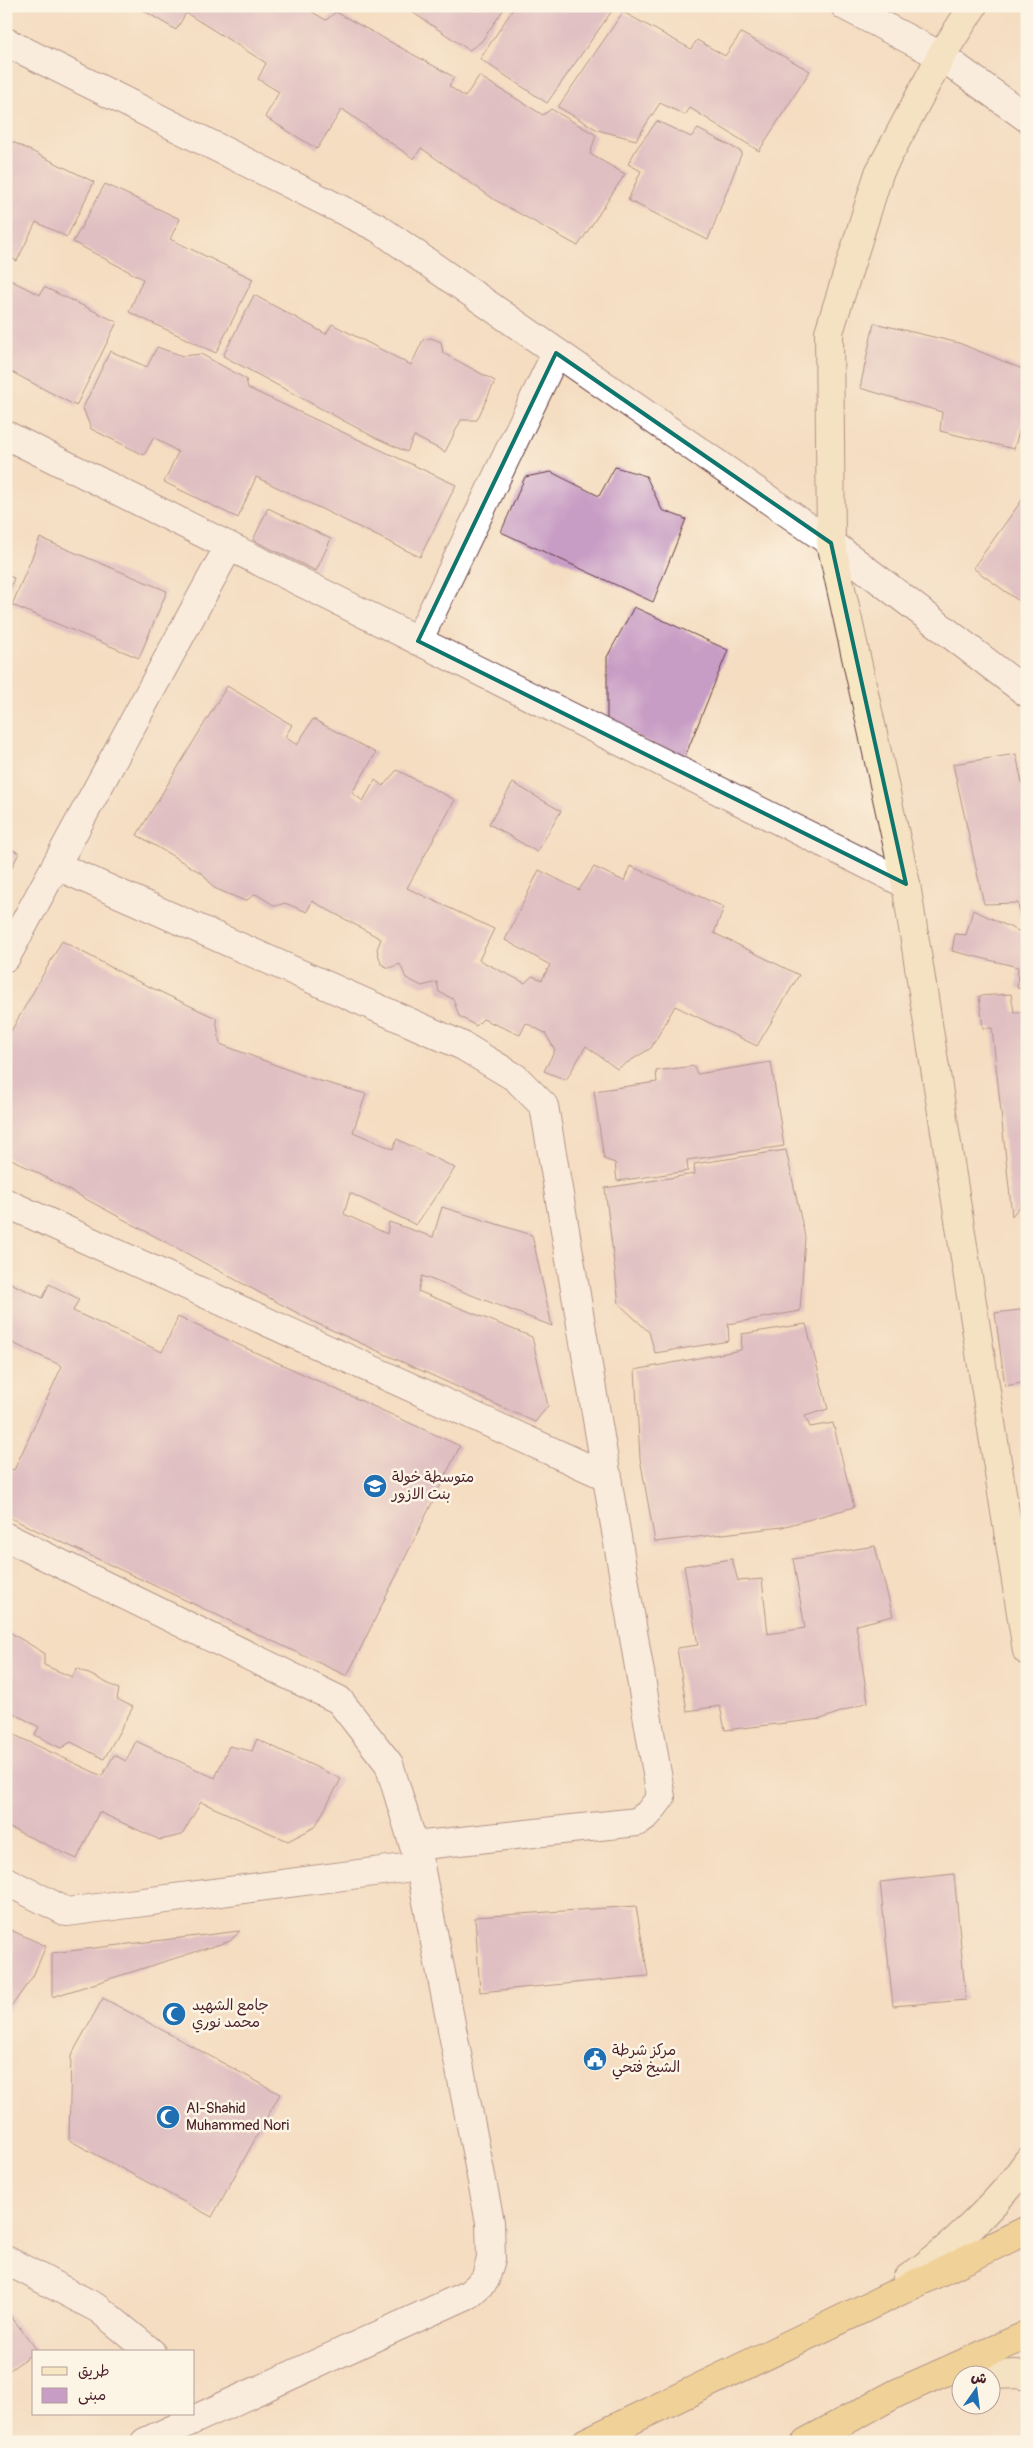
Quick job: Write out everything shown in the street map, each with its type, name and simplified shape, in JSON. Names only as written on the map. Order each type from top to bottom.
[{"type":"highway","points":[[586,2442],[1027,2230]]},
{"type":"highway","points":[[806,2442],[913,2387],[1027,2335]]},
{"type":"main road","points":[[973,6],[941,56],[879,173],[829,332],[831,543],[906,884],[1027,1651]]},
{"type":"main road","points":[[867,2306],[934,2261],[1016,2178],[1027,2162]]},
{"type":"main road","points":[[1000,2375],[1017,2374],[1027,2376]]},
{"type":"main road","points":[[913,2387],[950,2380]]},
{"type":"street","points":[[845,6],[941,56],[1027,118]]},
{"type":"street","points":[[6,42],[378,228],[831,543],[1027,692]]},
{"type":"street","points":[[418,640],[556,353]]},
{"type":"street","points":[[6,435],[906,884]]},
{"type":"street","points":[[6,957],[57,866],[228,546]]},
{"type":"street","points":[[6,1881],[67,1912],[638,1822],[648,1814],[661,1797],[544,1106],[516,1078],[463,1046],[57,866]]},
{"type":"street","points":[[6,1203],[608,1477]]},
{"type":"street","points":[[6,1538],[339,1700],[389,1764],[417,1856],[490,2222],[491,2259],[485,2280],[469,2294],[201,2405]]},
{"type":"street","points":[[6,2260],[99,2309],[149,2350]]},
{"type":"street","points":[[145,2442],[184,2416]]},
{"type":"highlighted area","points":[[556,353],[831,543],[906,884],[418,641]]},
{"type":"building","points":[[136,6],[302,6],[326,20],[336,12],[454,77],[449,86],[465,97],[479,76],[543,115],[551,109],[596,135],[590,154],[625,174],[578,246],[495,200],[421,148],[414,159],[342,109],[317,149],[265,117],[279,92],[258,79],[266,63],[186,13],[176,30]]},
{"type":"building","points":[[403,6],[506,6],[481,42],[469,50]]},
{"type":"building","points":[[515,6],[614,8],[547,103],[480,59]]},
{"type":"building","points":[[623,12],[691,49],[697,40],[725,56],[741,33],[810,71],[759,151],[690,108],[685,115],[660,103],[636,140],[598,130],[558,107]]},
{"type":"building","points":[[657,121],[691,137],[698,129],[742,152],[708,240],[628,200],[641,171],[628,164]]},
{"type":"building","points":[[13,142],[94,182],[67,237],[36,222],[17,261],[6,255],[6,144]]},
{"type":"building","points":[[105,184],[180,219],[170,239],[253,279],[216,353],[129,312],[143,279],[73,242]]},
{"type":"building","points":[[6,278],[40,295],[44,287],[117,322],[76,406],[6,369]]},
{"type":"building","points":[[254,295],[326,334],[332,324],[411,365],[423,340],[431,338],[441,342],[443,353],[495,381],[477,420],[461,420],[445,452],[414,436],[407,452],[374,437],[223,356]]},
{"type":"building","points":[[874,323],[959,343],[1027,371],[1027,404],[1014,449],[940,431],[942,412],[860,388]]},
{"type":"building","points":[[157,347],[183,356],[201,354],[246,379],[248,388],[456,485],[420,557],[256,477],[238,518],[164,482],[178,452],[154,437],[144,455],[91,429],[83,408],[110,351],[147,367]]},
{"type":"building","points":[[615,467],[646,476],[662,510],[686,519],[653,602],[501,532],[525,477],[551,472],[599,496]]},
{"type":"building","points":[[1027,493],[1027,607],[973,568]]},
{"type":"building","points":[[268,508],[331,539],[316,571],[253,540]]},
{"type":"building","points":[[40,538],[167,591],[139,658],[12,605]]},
{"type":"building","points":[[6,575],[14,578],[6,599]]},
{"type":"building","points":[[634,607],[728,650],[684,759],[607,722],[607,657]]},
{"type":"building","points":[[227,686],[292,725],[285,737],[297,745],[313,719],[376,753],[352,793],[363,801],[375,780],[383,786],[397,770],[455,800],[407,888],[494,929],[479,960],[525,983],[532,976],[542,980],[550,965],[505,940],[539,870],[579,890],[594,867],[624,881],[630,866],[724,907],[714,933],[799,975],[757,1046],[675,1006],[651,1048],[617,1069],[586,1046],[566,1080],[544,1071],[555,1050],[545,1033],[526,1023],[520,1035],[483,1019],[476,1026],[459,1016],[453,999],[439,992],[437,982],[422,986],[406,978],[400,964],[389,968],[381,964],[377,949],[381,939],[312,901],[307,912],[285,903],[275,906],[256,894],[245,901],[214,888],[203,874],[137,835]]},
{"type":"building","points":[[1016,754],[1024,792],[1027,793],[1027,916],[1020,917],[1018,903],[984,904],[953,764]]},
{"type":"building","points":[[513,783],[561,811],[537,852],[489,824]]},
{"type":"building","points":[[6,847],[19,853],[6,879]]},
{"type":"building","points":[[973,910],[1027,935],[1027,990],[1017,988],[1018,967],[952,951],[955,934],[966,935]]},
{"type":"building","points":[[62,941],[135,980],[216,1018],[220,1044],[310,1078],[366,1094],[353,1132],[393,1149],[397,1139],[455,1168],[416,1225],[350,1193],[344,1214],[387,1234],[389,1222],[433,1237],[442,1207],[532,1235],[552,1326],[422,1276],[418,1291],[532,1337],[548,1406],[535,1422],[314,1322],[6,1156],[6,1040]]},
{"type":"building","points":[[1011,994],[1014,1012],[1027,1012],[1027,1197],[1012,1216],[992,1028],[983,1028],[979,996]]},
{"type":"building","points":[[771,1062],[784,1146],[687,1160],[688,1171],[617,1181],[615,1163],[604,1159],[594,1091],[657,1082],[656,1071],[694,1066],[697,1074]]},
{"type":"building","points":[[786,1150],[805,1237],[800,1311],[728,1324],[729,1341],[655,1353],[649,1332],[619,1304],[605,1188],[695,1174],[694,1164]]},
{"type":"building","points":[[1027,1234],[1027,1251],[1026,1251],[1023,1235]]},
{"type":"building","points":[[6,1281],[43,1298],[49,1284],[79,1299],[73,1311],[162,1352],[178,1317],[460,1446],[347,1676],[6,1516],[6,1467],[14,1470],[62,1366],[6,1340]]},
{"type":"building","points":[[1027,1309],[1027,1382],[1005,1386],[995,1313]]},
{"type":"building","points":[[806,1324],[828,1409],[805,1416],[810,1427],[833,1423],[854,1507],[782,1527],[655,1542],[640,1458],[635,1370],[741,1350],[742,1334]]},
{"type":"building","points":[[875,1546],[893,1616],[856,1625],[868,1702],[821,1719],[725,1730],[720,1706],[687,1711],[677,1648],[698,1645],[684,1566],[732,1559],[738,1581],[762,1579],[768,1634],[805,1628],[793,1559]]},
{"type":"building","points":[[6,1630],[44,1653],[44,1665],[72,1677],[77,1668],[119,1689],[117,1699],[133,1707],[104,1759],[71,1742],[61,1748],[35,1735],[39,1727],[6,1709]]},
{"type":"building","points":[[6,1731],[102,1776],[114,1755],[126,1761],[136,1741],[215,1778],[229,1746],[252,1751],[257,1739],[341,1779],[315,1827],[288,1841],[201,1802],[182,1835],[160,1840],[99,1812],[77,1859],[6,1826]]},
{"type":"building","points":[[954,1874],[966,2000],[893,2006],[880,1882]]},
{"type":"building","points":[[636,1906],[648,1976],[480,1992],[475,1917]]},
{"type":"building","points":[[6,1928],[46,1946],[33,1976],[6,2014]]},
{"type":"building","points":[[240,1931],[230,1941],[52,1997],[52,1953]]},
{"type":"building","name":"Al-Shahid Muhammed Nori","points":[[103,1998],[280,2094],[212,2217],[69,2140],[71,2056]]},
{"type":"building","points":[[6,2310],[37,2350],[32,2350],[32,2354],[6,2373]]},
{"type":"place","name":"متوسطة خولة بنت الازور","points":[[375,1486]]},
{"type":"place","name":"جامع الشهيد محمد نوري","points":[[174,2014]]},
{"type":"place","name":"مركز شرطة الشيخ فتحي","points":[[595,2059]]},
{"type":"place","name":"Al-Shahid Muhammed Nori","points":[[168,2117]]}]
